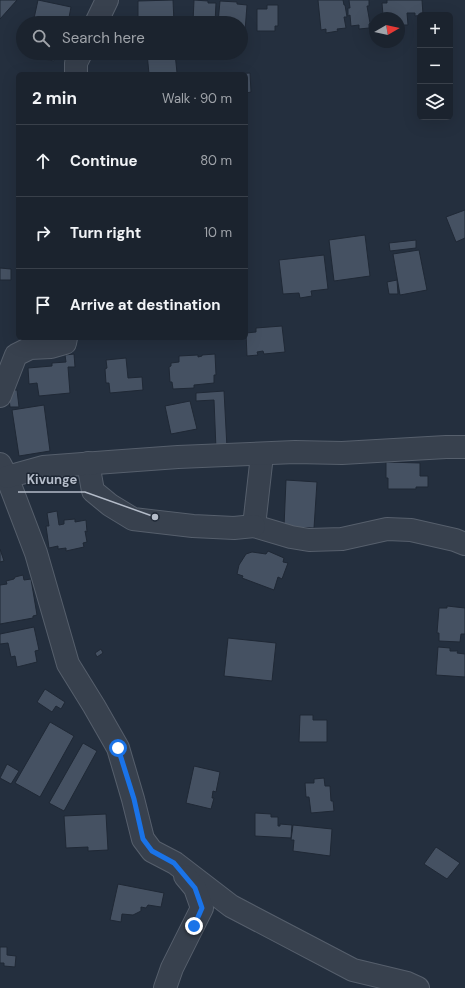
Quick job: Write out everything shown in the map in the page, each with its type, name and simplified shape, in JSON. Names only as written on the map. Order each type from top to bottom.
[{"type":"street","points":[[99,16],[107,0]]},
{"type":"street","points":[[76,72],[78,60]]},
{"type":"street","points":[[0,396],[16,355],[30,348],[51,347],[65,343],[66,340]]},
{"type":"street","points":[[418,988],[407,983],[353,970],[231,906],[174,863],[152,851],[143,839],[134,799],[118,748],[68,664],[36,553],[4,470],[178,457],[465,447]]},
{"type":"street","points":[[254,526],[262,455]]},
{"type":"street","points":[[88,463],[93,491],[110,505],[133,520],[193,526],[234,528],[254,526],[291,537],[309,540],[342,539],[387,528],[411,530],[455,540],[465,544]]},
{"type":"street","points":[[165,988],[172,968],[202,908],[195,888],[174,863]]},
{"type":"building","points":[[0,0],[17,0],[0,19]]},
{"type":"building","points":[[38,0],[71,7],[69,16],[35,16]]},
{"type":"building","points":[[173,0],[174,16],[138,16],[138,1]]},
{"type":"building","points":[[194,0],[216,3],[215,16],[193,16]]},
{"type":"building","points":[[318,0],[343,0],[347,17],[344,17],[346,28],[337,29],[338,31],[326,33],[326,29],[321,30]]},
{"type":"building","points":[[349,0],[369,0],[369,6],[367,6],[369,28],[359,29],[359,25],[351,26],[350,15],[348,16],[348,8],[350,8]]},
{"type":"building","points":[[387,0],[422,0],[423,12],[417,12],[417,16],[415,16],[415,13],[407,13],[408,25],[405,25],[405,12],[383,12],[382,3],[387,3]]},
{"type":"building","points":[[220,1],[237,2],[237,4],[247,5],[246,16],[219,16]]},
{"type":"building","points":[[267,5],[278,5],[278,26],[275,26],[275,31],[257,31],[257,9],[267,9]]},
{"type":"building","points":[[148,60],[176,60],[177,72],[149,72]]},
{"type":"building","points":[[248,73],[250,73],[251,92],[248,93]]},
{"type":"building","points":[[465,210],[465,238],[456,242],[446,217]]},
{"type":"building","points":[[365,235],[370,276],[334,281],[329,240]]},
{"type":"building","points":[[416,240],[416,248],[390,251],[389,243]]},
{"type":"building","points":[[419,250],[427,290],[400,295],[393,254]]},
{"type":"building","points":[[324,255],[328,289],[311,291],[312,296],[300,298],[299,293],[283,294],[279,260]]},
{"type":"building","points":[[0,268],[11,269],[11,280],[0,280]]},
{"type":"building","points":[[397,280],[398,294],[389,294],[387,282]]},
{"type":"building","points":[[282,326],[285,352],[264,354],[263,351],[257,352],[258,355],[247,356],[246,340],[248,340],[248,333],[256,332],[256,328]]},
{"type":"building","points":[[74,354],[75,367],[68,367],[70,393],[39,396],[37,383],[29,384],[28,368],[52,366],[52,363],[66,362],[65,355]]},
{"type":"building","points":[[215,354],[216,375],[214,375],[214,383],[194,385],[194,388],[173,389],[172,382],[170,382],[169,367],[171,366],[171,363],[179,362],[179,356],[198,355],[198,357],[202,355]]},
{"type":"building","points":[[126,358],[128,378],[142,377],[143,390],[110,393],[109,383],[106,383],[106,360]]},
{"type":"building","points":[[8,390],[17,390],[19,407],[10,407]]},
{"type":"building","points":[[224,391],[227,448],[216,449],[214,400],[196,401],[196,393]]},
{"type":"building","points":[[190,401],[197,429],[171,434],[165,406]]},
{"type":"building","points":[[44,405],[50,451],[19,456],[12,410]]},
{"type":"building","points":[[386,462],[420,463],[420,476],[428,476],[428,487],[416,487],[416,489],[388,489]]},
{"type":"building","points":[[286,480],[317,482],[314,528],[284,527]]},
{"type":"building","points":[[57,511],[59,525],[64,524],[64,520],[75,519],[75,522],[86,520],[87,532],[85,531],[87,542],[83,543],[84,547],[66,551],[66,548],[58,549],[58,546],[49,548],[46,526],[49,526],[47,513]]},
{"type":"building","points":[[0,549],[4,561],[0,562]]},
{"type":"building","points":[[268,551],[284,558],[283,562],[288,563],[282,579],[278,577],[274,590],[242,578],[243,576],[237,574],[239,565],[246,554],[252,552],[266,554]]},
{"type":"building","points":[[23,575],[24,580],[31,579],[37,615],[33,616],[33,618],[0,624],[0,585],[7,584],[6,581]]},
{"type":"building","points":[[447,606],[465,608],[465,634],[461,634],[460,642],[439,641],[439,633],[437,633],[439,608],[447,608]]},
{"type":"building","points":[[34,627],[39,650],[35,651],[37,662],[17,667],[15,656],[11,657],[8,643],[0,644],[0,634]]},
{"type":"building","points":[[228,638],[276,643],[272,681],[224,676]]},
{"type":"building","points":[[438,647],[450,648],[450,651],[458,651],[457,653],[465,654],[465,677],[436,675]]},
{"type":"building","points":[[101,649],[103,653],[97,657],[95,653]]},
{"type":"building","points":[[45,689],[65,702],[61,709],[56,706],[52,712],[37,702]]},
{"type":"building","points":[[300,715],[313,715],[313,720],[327,720],[327,742],[299,742]]},
{"type":"building","points":[[50,722],[74,736],[40,797],[15,783]]},
{"type":"building","points":[[83,743],[97,751],[64,811],[49,803]]},
{"type":"building","points":[[7,764],[19,771],[11,784],[0,778]]},
{"type":"building","points":[[194,766],[220,772],[216,792],[213,791],[212,798],[214,798],[211,809],[186,803]]},
{"type":"building","points":[[324,778],[325,786],[330,786],[331,801],[333,801],[334,811],[311,813],[309,797],[306,797],[305,783],[314,783],[314,779]]},
{"type":"building","points":[[255,813],[271,814],[271,817],[278,817],[278,826],[280,826],[280,824],[292,825],[291,838],[255,836]]},
{"type":"building","points":[[106,814],[108,850],[88,851],[88,847],[66,848],[64,816]]},
{"type":"building","points":[[293,825],[332,829],[330,856],[293,851],[294,840],[291,840]]},
{"type":"building","points":[[436,847],[460,863],[447,879],[424,864]]},
{"type":"building","points":[[118,884],[164,893],[161,907],[148,905],[146,908],[141,907],[141,911],[133,915],[122,914],[121,922],[110,920]]},
{"type":"building","points":[[0,947],[7,947],[7,955],[16,956],[15,967],[4,966],[4,963],[0,963]]},
{"type":"place","name":"Kivunge","points":[[155,517]]},
{"type":"route","points":[[118,748],[134,799],[143,839],[152,851],[174,863],[195,888],[202,908],[194,926]]}]
